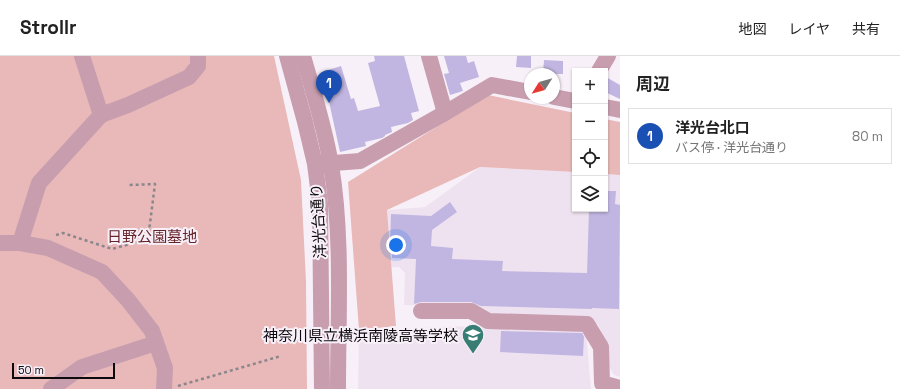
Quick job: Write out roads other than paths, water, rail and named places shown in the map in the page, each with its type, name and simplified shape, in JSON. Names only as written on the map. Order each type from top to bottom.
[{"type":"street","points":[[82,56],[101,115]]},
{"type":"street","points":[[20,243],[39,183],[101,115],[128,106],[190,77],[198,66],[198,56]]},
{"type":"street","name":"洋光台通り","points":[[287,56],[315,164],[320,204],[322,389]]},
{"type":"street","name":"洋光台通り","points":[[303,56],[331,164],[338,246],[338,389]]},
{"type":"street","points":[[429,56],[445,113]]},
{"type":"street","points":[[601,68],[608,56]]},
{"type":"street","points":[[315,164],[360,161],[492,85],[524,91]]},
{"type":"street","points":[[560,98],[572,100]]},
{"type":"street","points":[[608,108],[620,110]]},
{"type":"street","points":[[0,243],[20,243],[48,248],[102,272],[128,300],[152,331],[165,368],[170,388]]},
{"type":"street","points":[[421,311],[471,311],[488,321],[587,324],[601,347],[602,383],[620,388]]},
{"type":"street","points":[[51,389],[82,367],[156,343]]},
{"type":"place","name":"洋光台北口","points":[[329,103]]},
{"type":"place","name":"神奈川県立横浜南陵高等学校","points":[[473,354]]},
{"type":"park label","name":"日野公園墓地","points":[[152,236]]}]
